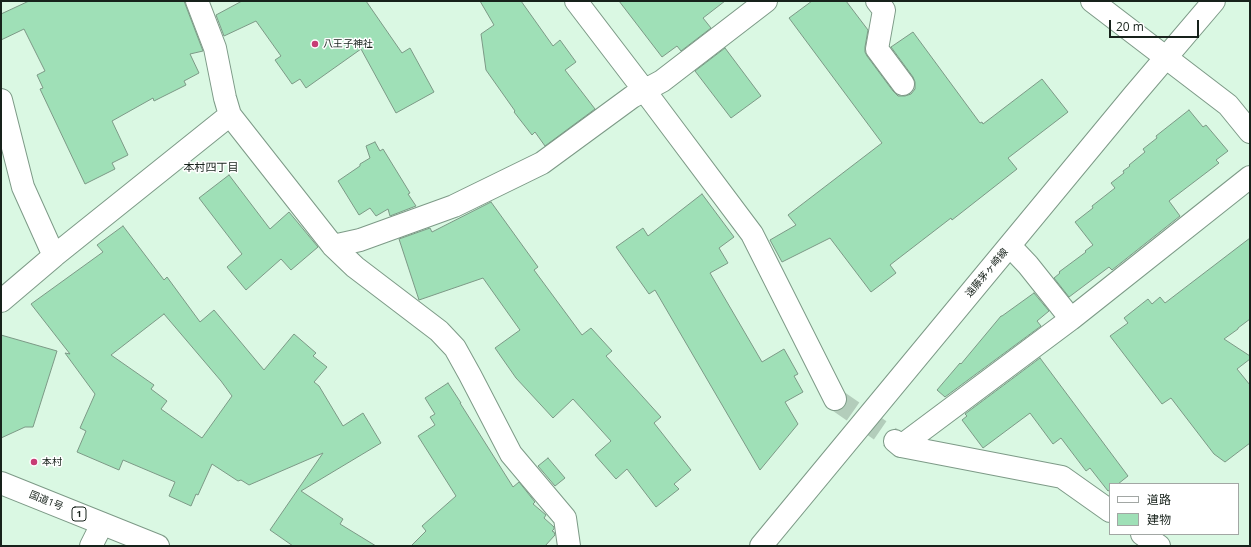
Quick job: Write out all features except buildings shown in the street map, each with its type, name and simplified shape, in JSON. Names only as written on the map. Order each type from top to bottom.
[{"type":"main road","points":[[197,1],[215,48],[230,115],[334,246],[355,267],[439,331],[455,348],[511,454],[565,518],[569,546]]},
{"type":"main road","points":[[576,1],[752,234],[835,399]]},
{"type":"main road","points":[[334,246],[360,240],[454,206],[542,163],[632,97],[662,81],[766,1]]},
{"type":"main road","points":[[877,1],[884,10],[877,49],[903,84]]},
{"type":"main road","points":[[1092,1],[1228,105],[1250,132]]},
{"type":"main road","name":"遠藤茅ヶ崎線","points":[[761,546],[1214,1]]},
{"type":"main road","points":[[1,100],[23,187],[54,256]]},
{"type":"main road","points":[[1,302],[54,256],[230,115]]},
{"type":"main road","points":[[1109,510],[1062,477],[898,443],[1071,319],[1250,177]]},
{"type":"main road","points":[[1010,246],[1028,265],[1071,319]]},
{"type":"main road","name":"国道1号","points":[[1,483],[158,546]]},
{"type":"main road","points":[[91,546],[102,524]]},
{"type":"main road","points":[[1143,535],[1159,546]]},
{"type":"tunnel","points":[[835,399],[894,440]]},
{"type":"place","name":"八王子神社","points":[[315,44]]},
{"type":"place","name":"本村","points":[[34,462]]},
{"type":"district","name":"本村四丁目","points":[[211,168]]}]
